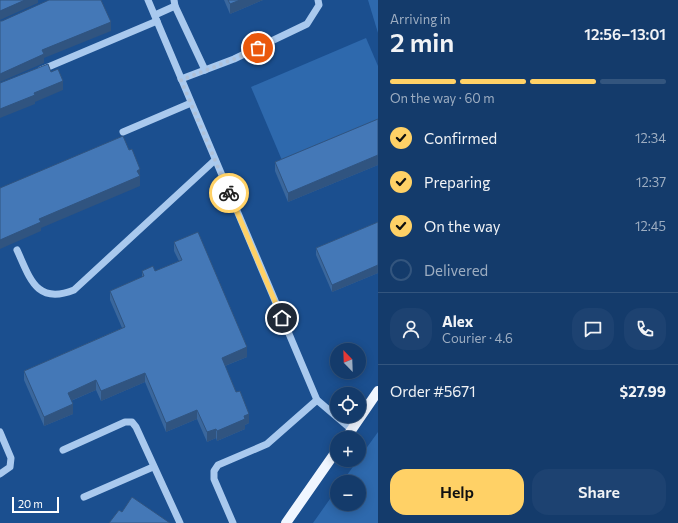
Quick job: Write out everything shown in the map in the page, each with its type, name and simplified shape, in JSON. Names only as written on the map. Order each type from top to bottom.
[{"type":"main road","points":[[350,431],[378,390]]},
{"type":"main road","points":[[286,523],[330,460]]},
{"type":"lane","points":[[148,0],[317,400],[345,431]]},
{"type":"lane","points":[[181,80],[234,59],[306,24],[319,5],[318,0]]},
{"type":"lane","points":[[36,72],[156,18],[174,3],[206,70]]},
{"type":"lane","points":[[123,132],[191,103]]},
{"type":"lane","points":[[17,250],[31,280],[39,290],[53,295],[63,294],[74,290],[215,160]]},
{"type":"lane","points":[[233,523],[214,479],[214,470],[218,465],[267,444],[317,400]]},
{"type":"lane","points":[[63,450],[125,422],[132,422],[136,426],[153,467],[180,523]]},
{"type":"lane","points":[[0,432],[11,458],[10,467],[0,474]]},
{"type":"lane","points":[[84,497],[153,467]]},
{"type":"shaded area","points":[[368,0],[378,0],[378,33]]},
{"type":"shaded area","points":[[366,38],[378,66],[378,125],[284,165],[251,87]]},
{"type":"shaded area","points":[[378,432],[378,523],[313,523],[330,499],[330,511],[366,511],[366,475],[347,475],[353,467],[366,467],[366,449]]},
{"type":"building","points":[[0,0],[25,0],[0,11]]},
{"type":"building","points":[[49,0],[101,0],[111,22],[42,50],[44,54],[0,74],[0,21]]},
{"type":"building","points":[[228,0],[240,0],[230,4]]},
{"type":"building","points":[[48,64],[51,72],[58,69],[63,81],[34,93],[35,95],[0,109],[0,83]]},
{"type":"building","points":[[378,119],[378,155],[288,193],[275,162]]},
{"type":"building","points":[[123,136],[129,150],[132,149],[140,169],[137,171],[140,176],[39,219],[41,222],[0,240],[0,188]]},
{"type":"building","points":[[378,222],[378,265],[332,285],[316,248]]},
{"type":"building","points":[[198,232],[247,347],[222,358],[236,392],[240,391],[249,414],[244,416],[245,419],[217,431],[216,429],[207,432],[197,410],[166,423],[145,373],[101,391],[96,380],[68,393],[73,404],[44,417],[24,371],[125,327],[110,291],[144,276],[142,271],[153,266],[155,271],[182,260],[174,242]]},
{"type":"building","points":[[132,497],[170,523],[109,523],[119,510],[122,512]]},
{"type":"way so far","points":[[229,193],[181,80],[258,48]]},
{"type":"route","points":[[229,193],[282,318]]}]
